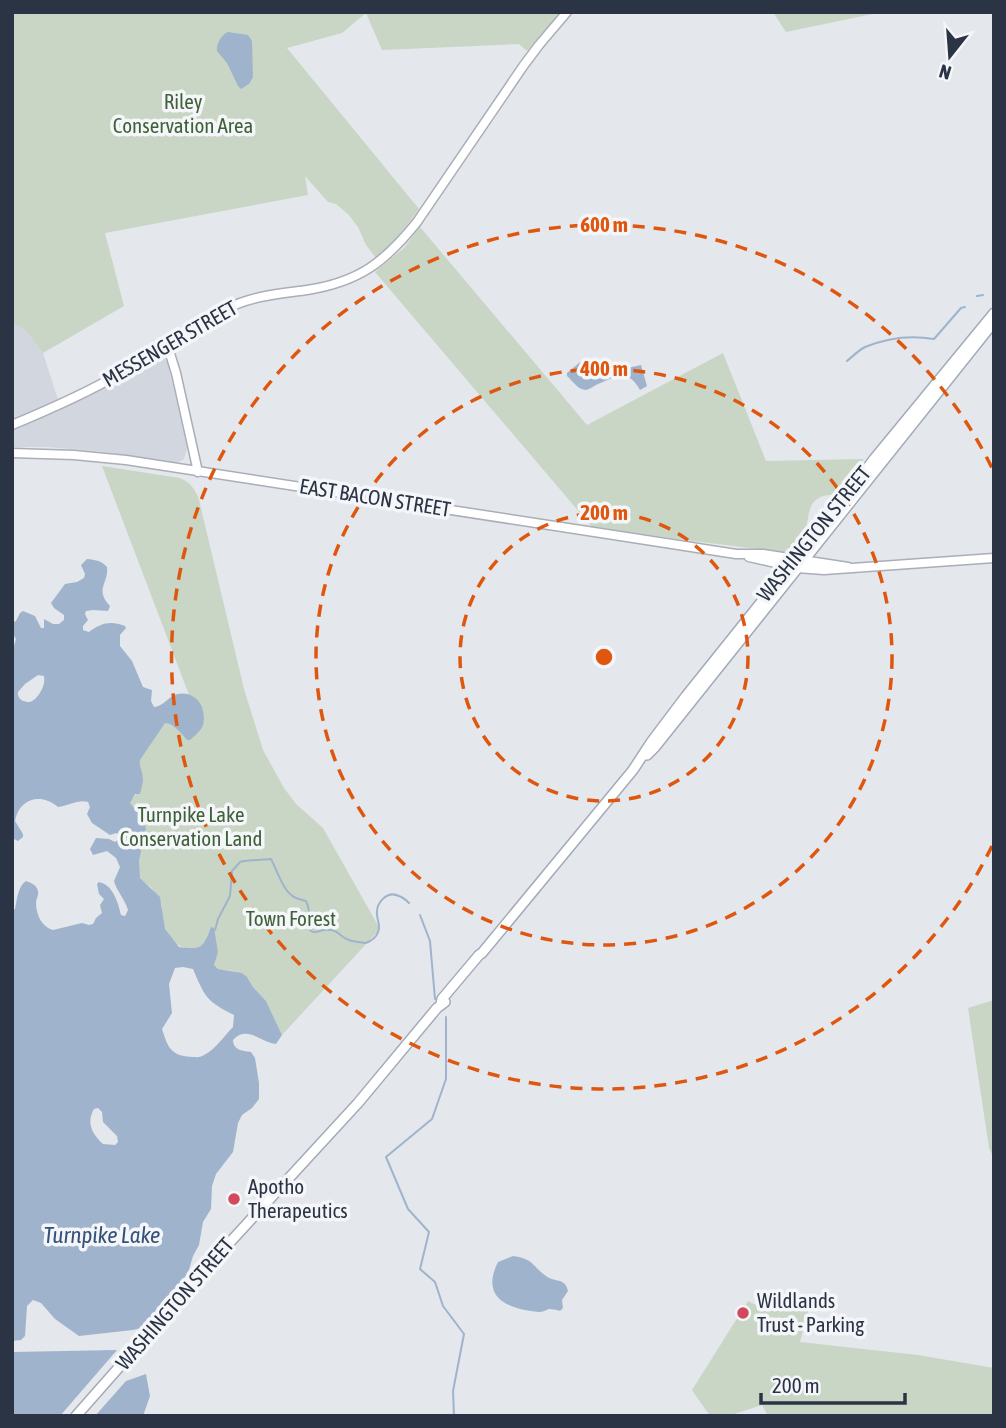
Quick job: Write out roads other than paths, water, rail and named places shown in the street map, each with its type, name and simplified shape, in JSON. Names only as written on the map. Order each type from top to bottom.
[{"type":"main road","name":"MESSENGER STREET","points":[[12,425],[116,376],[226,308],[251,299],[325,287],[367,271],[400,243],[539,44],[567,12]]},
{"type":"main road","name":"WASHINGTON STREET","points":[[76,1416],[210,1264],[349,1113],[441,1004],[447,1002],[476,967],[482,953],[640,760],[661,740],[873,459],[994,313]]},
{"type":"main road","name":"WASHINGTON STREET","points":[[796,564],[994,322]]},
{"type":"main road","points":[[167,344],[198,472]]},
{"type":"main road","name":"EAST BACON STREET","points":[[12,453],[100,457],[736,554],[763,554],[796,564],[848,567],[994,558]]},
{"type":"water","points":[[228,32],[248,35],[252,41],[253,77],[249,84],[241,89],[217,51],[217,45]]},
{"type":"water","points":[[585,358],[618,370],[641,365],[647,386],[640,390],[630,378],[620,376],[583,390],[567,373]]},
{"type":"water","name":"Turnpike Lake","points":[[87,559],[107,567],[103,595],[110,606],[108,611],[86,611],[88,620],[83,630],[89,632],[97,626],[110,623],[125,626],[120,635],[120,646],[132,661],[143,687],[152,690],[151,701],[154,707],[178,694],[188,694],[199,702],[203,711],[202,728],[190,740],[165,723],[140,760],[143,776],[140,794],[135,794],[130,803],[134,808],[140,809],[146,829],[139,861],[140,878],[160,897],[165,929],[179,947],[201,946],[211,927],[214,928],[218,952],[214,965],[218,969],[242,973],[247,977],[266,1001],[282,1035],[276,1044],[249,1034],[243,1034],[233,1040],[237,1048],[251,1052],[255,1058],[259,1099],[242,1115],[233,1152],[216,1174],[212,1186],[211,1209],[203,1222],[199,1245],[188,1273],[144,1325],[133,1330],[79,1336],[55,1319],[41,1303],[33,1300],[27,1306],[25,1336],[21,1340],[12,1341],[12,910],[15,909],[20,889],[26,881],[37,889],[36,907],[40,920],[53,930],[82,923],[93,924],[102,913],[100,905],[104,899],[99,894],[99,882],[111,890],[121,915],[125,916],[128,910],[114,881],[120,867],[116,858],[107,851],[93,855],[90,849],[96,838],[115,842],[120,835],[110,835],[92,823],[87,814],[90,807],[88,802],[81,801],[58,807],[44,800],[31,800],[21,807],[15,821],[23,837],[18,841],[12,838],[12,653],[16,639],[12,632],[12,623],[23,611],[35,616],[41,628],[44,628],[44,619],[53,624],[64,620],[64,615],[51,603],[65,584],[84,578],[81,565]],"holes":[[[38,675],[44,676],[43,688],[30,702],[21,700],[18,692]],[[175,968],[193,969],[208,997],[217,1006],[234,1015],[233,1027],[212,1050],[200,1057],[175,1053],[162,1029],[172,1013],[169,984]],[[98,1108],[102,1112],[103,1122],[117,1136],[118,1142],[115,1145],[103,1144],[93,1132],[90,1119],[94,1109]]]},
{"type":"water","points":[[513,1256],[529,1261],[549,1278],[565,1284],[568,1291],[562,1300],[563,1308],[560,1311],[549,1309],[540,1312],[517,1308],[500,1299],[492,1285],[493,1274],[498,1262]]},
{"type":"water","points":[[117,1350],[60,1416],[12,1416],[12,1352]]},
{"type":"water","points":[[146,1374],[150,1396],[143,1416],[95,1416],[126,1381]]},
{"type":"waterway","points":[[977,296],[983,295]]},
{"type":"waterway","points":[[847,361],[863,348],[882,341],[908,337],[934,339],[961,308],[965,307]]},
{"type":"waterway","points":[[215,930],[230,896],[232,871],[244,861],[271,859],[290,894],[306,901],[309,912],[306,924],[314,932],[333,930],[346,939],[366,943],[378,932],[377,910],[383,899],[395,895],[409,903]]},
{"type":"waterway","points":[[420,915],[430,941],[435,999]]},
{"type":"waterway","points":[[446,1017],[446,1079],[432,1119],[386,1157],[408,1209],[429,1232],[420,1269],[435,1282],[443,1306],[464,1334],[453,1391],[454,1416]]},
{"type":"place","name":"Apotho Therapeutics","points":[[234,1199]]},
{"type":"place","name":"Wildlands Trust - Parking","points":[[743,1313]]},
{"type":"park label","name":"Riley Conservation Area","points":[[183,114]]},
{"type":"park label","name":"Turnpike Lake Conservation Land","points":[[191,827]]},
{"type":"park label","name":"Town Forest","points":[[291,919]]}]
